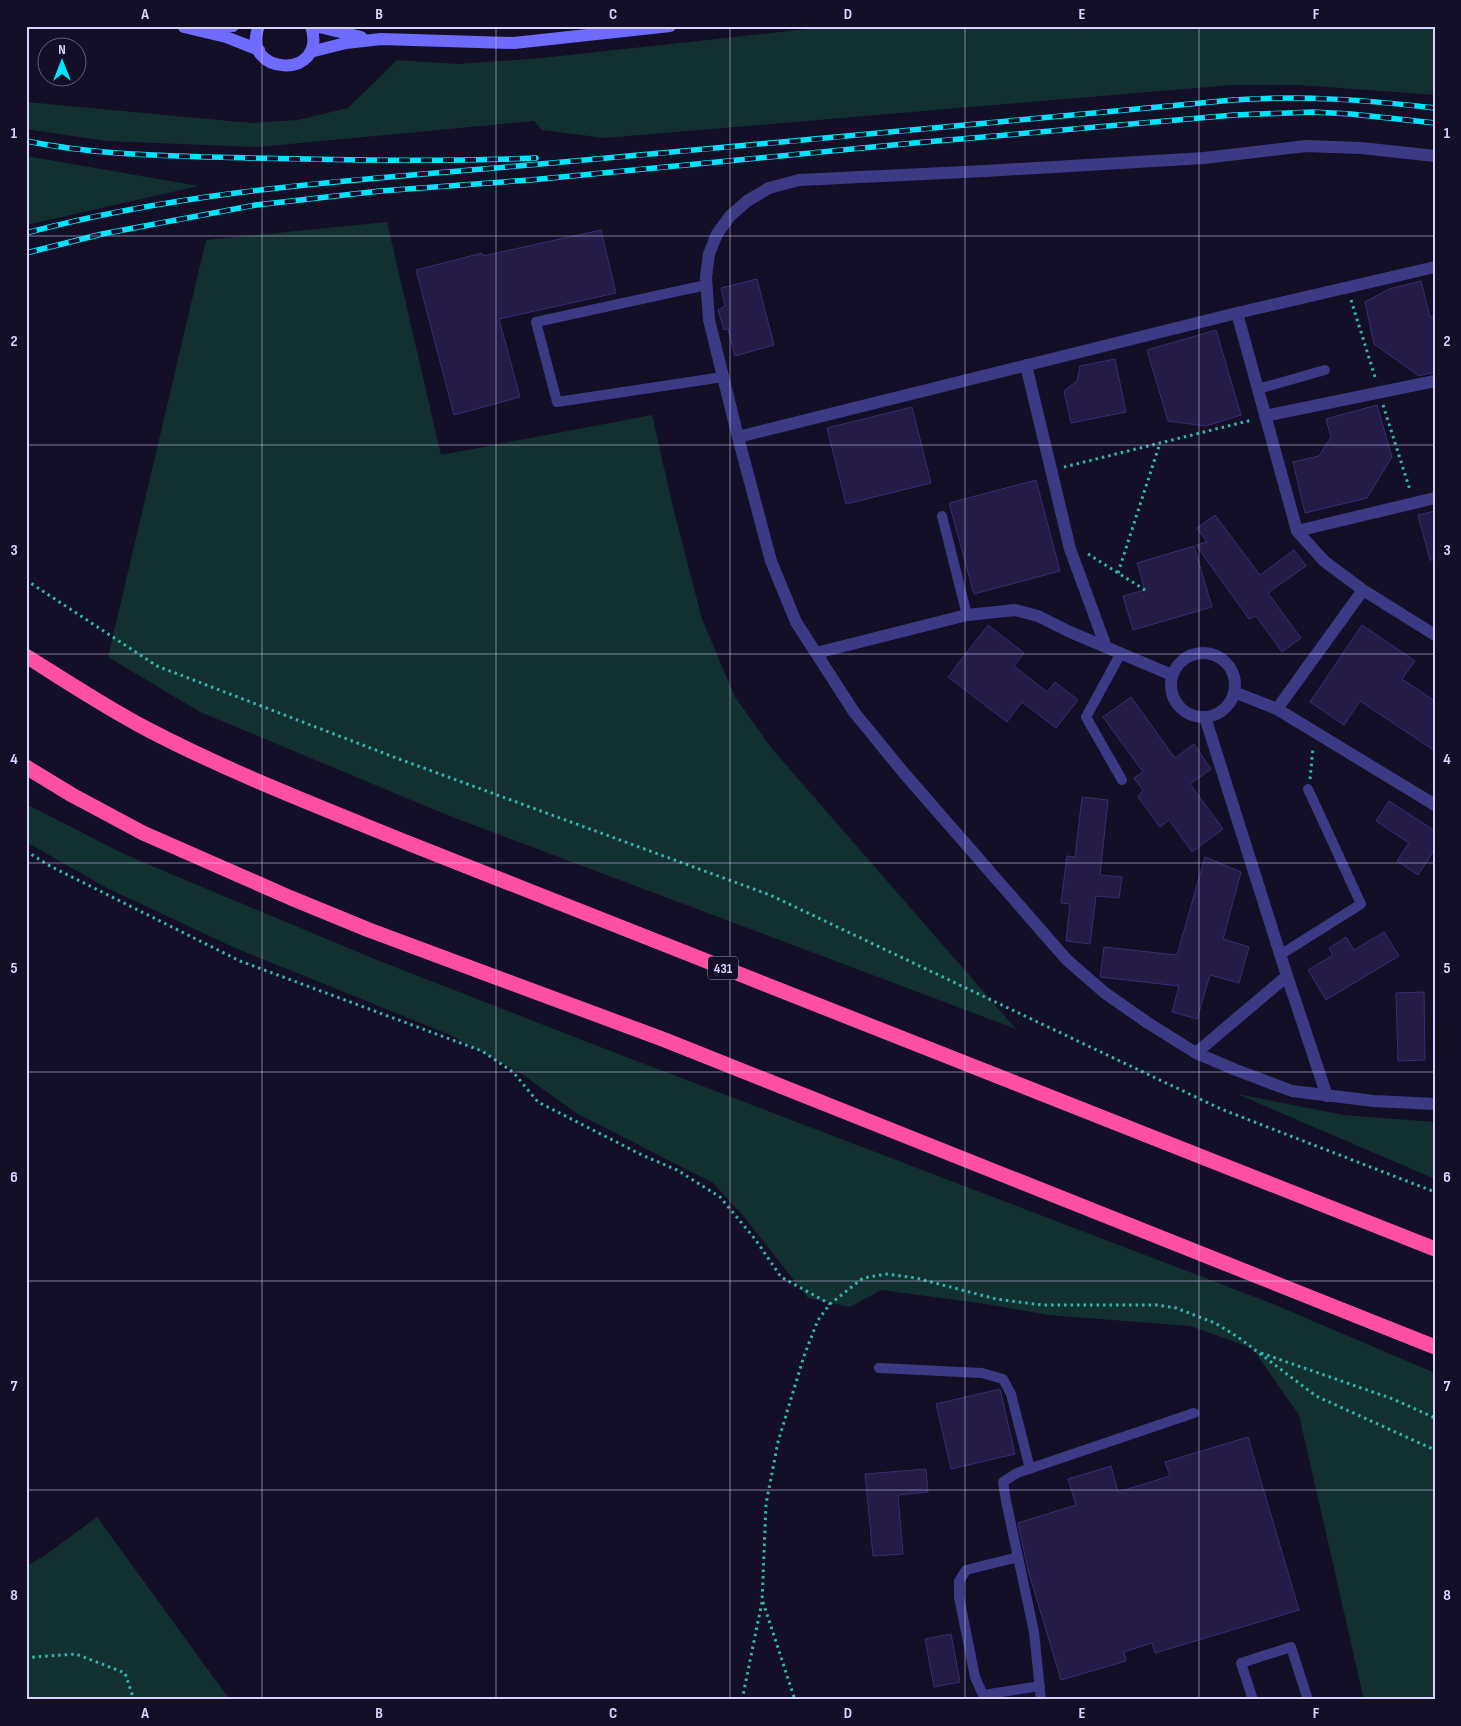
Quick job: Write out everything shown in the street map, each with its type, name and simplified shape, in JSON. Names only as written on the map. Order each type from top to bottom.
[{"type":"highway","name":"431","points":[[26,656],[146,729],[255,780],[408,844],[1435,1249]]},
{"type":"highway","points":[[26,767],[72,795],[143,833],[290,898],[664,1040],[1435,1347]]},
{"type":"main road","points":[[179,26],[226,36],[259,50]]},
{"type":"main road","points":[[184,27],[233,26]]},
{"type":"main road","points":[[259,26],[256,37],[259,50],[264,58],[271,63],[288,67],[297,64],[310,52],[313,43],[311,26]]},
{"type":"main road","points":[[315,26],[345,34],[381,39],[514,43],[670,26]]},
{"type":"main road","points":[[310,52],[346,43],[381,39]]},
{"type":"street","points":[[1435,156],[1361,148],[1306,146],[1204,158],[799,180],[769,188],[747,201],[730,216],[717,234],[710,254],[706,285],[709,320],[771,561],[796,622],[854,712],[903,772],[1067,960],[1105,993],[1148,1023],[1196,1052],[1292,1092],[1374,1101],[1435,1104]]},
{"type":"street","points":[[738,437],[1236,313],[1435,267]]},
{"type":"street","points":[[1236,313],[1297,531],[1324,561],[1363,590],[1435,635]]},
{"type":"street","points":[[1026,365],[1068,541],[1106,647]]},
{"type":"street","points":[[1265,416],[1435,381]]},
{"type":"street","points":[[1297,531],[1435,498]]},
{"type":"street","points":[[1277,709],[1363,590]]},
{"type":"street","points":[[816,653],[967,615],[1015,610],[1038,616],[1070,632],[1172,675]]},
{"type":"street","points":[[1196,654],[1206,654],[1221,660],[1232,671],[1235,682],[1234,692],[1224,710],[1215,715],[1195,716],[1186,713],[1178,705],[1172,696],[1170,685],[1172,675],[1178,665],[1186,658],[1196,654]]},
{"type":"street","points":[[1234,692],[1277,709],[1435,805]]},
{"type":"street","points":[[1205,717],[1280,955],[1327,1096]]},
{"type":"street","points":[[1196,1052],[1287,976]]},
{"type":"lane","points":[[706,285],[536,322],[557,402],[723,377]]},
{"type":"lane","points":[[1258,389],[1325,370]]},
{"type":"lane","points":[[942,516],[967,615]]},
{"type":"lane","points":[[1121,653],[1086,717],[1122,780]]},
{"type":"lane","points":[[1280,955],[1361,904],[1308,789]]},
{"type":"lane","points":[[879,1368],[982,1373],[1003,1379],[1011,1394],[1030,1469]]},
{"type":"lane","points":[[1041,1700],[1034,1632],[1003,1482],[1017,1473],[1194,1413]]},
{"type":"lane","points":[[1018,1557],[966,1570],[959,1581],[959,1596],[975,1677],[983,1695],[1040,1686]]},
{"type":"lane","points":[[1253,1700],[1241,1663],[1291,1647],[1308,1700]]},
{"type":"path","points":[[1051,470],[1265,416]]},
{"type":"path","points":[[1118,573],[1160,443]]},
{"type":"path","points":[[1068,541],[1145,590]]},
{"type":"path","points":[[26,580],[156,666],[399,759],[770,895],[1221,1109],[1435,1192]]},
{"type":"path","points":[[1308,789],[1315,733]]},
{"type":"path","points":[[26,851],[50,866],[240,961],[482,1051],[513,1072],[538,1102],[642,1155],[677,1170],[720,1197],[755,1240],[781,1277],[830,1304]]},
{"type":"path","points":[[1258,1352],[1393,1399],[1435,1418]]},
{"type":"path","points":[[762,1602],[796,1700]]},
{"type":"path","points":[[26,1659],[76,1654],[125,1673],[134,1700]]},
{"type":"green space","points":[[835,26],[1435,26],[1435,95],[1299,85],[1232,85],[604,138],[542,130],[534,121],[258,147],[106,141],[26,129],[26,102],[251,123],[298,120],[348,108],[397,60],[457,64],[542,58]]},
{"type":"green space","points":[[26,156],[199,186],[26,225]]},
{"type":"green space","points":[[387,222],[441,455],[652,415],[672,503],[702,619],[735,697],[773,750],[1016,1029],[447,815],[200,712],[108,657],[206,240]]},
{"type":"green space","points":[[26,804],[126,855],[377,960],[1268,1302],[1435,1373],[1435,1700],[1364,1700],[1299,1415],[1252,1348],[1190,1326],[1048,1315],[986,1304],[881,1290],[850,1307],[808,1298],[744,1217],[713,1183],[576,1113],[522,1074],[448,1034],[235,948],[107,888],[26,842]]},
{"type":"green space","points":[[1237,1094],[1344,1115],[1435,1122],[1435,1179]]},
{"type":"green space","points":[[97,1517],[230,1700],[26,1700],[26,1566],[44,1556]]},
{"type":"building","points":[[601,230],[616,293],[499,319],[520,397],[454,415],[416,270],[482,253],[483,256]]},
{"type":"building","points":[[757,279],[774,345],[735,356],[728,329],[724,330],[718,310],[725,306],[721,288]]},
{"type":"building","points":[[1421,281],[1430,317],[1435,315],[1435,372],[1419,376],[1374,344],[1365,302],[1389,289]]},
{"type":"building","points":[[1216,330],[1241,415],[1206,426],[1168,421],[1147,350]]},
{"type":"building","points":[[1115,359],[1126,412],[1071,423],[1064,391],[1077,381],[1080,366]]},
{"type":"building","points":[[1377,405],[1392,457],[1367,498],[1305,513],[1293,462],[1319,456],[1331,437],[1326,419]]},
{"type":"building","points":[[912,407],[931,483],[846,504],[827,428]]},
{"type":"building","points":[[1036,480],[1060,571],[974,594],[949,503]]},
{"type":"building","points":[[1435,511],[1435,560],[1430,560],[1418,515]]},
{"type":"building","points":[[1215,515],[1260,575],[1294,550],[1306,566],[1268,593],[1301,638],[1282,652],[1256,616],[1249,619],[1196,545],[1207,542],[1197,528]]},
{"type":"building","points":[[1194,546],[1212,607],[1133,630],[1123,596],[1145,590],[1137,563]]},
{"type":"building","points":[[988,625],[1024,653],[1014,666],[1047,692],[1055,682],[1078,700],[1056,728],[1022,702],[1007,722],[948,677]]},
{"type":"building","points":[[1362,625],[1415,661],[1402,679],[1435,701],[1435,751],[1360,701],[1344,725],[1310,702]]},
{"type":"building","points":[[1131,697],[1175,758],[1194,744],[1211,769],[1190,784],[1223,829],[1192,852],[1169,820],[1160,827],[1138,797],[1143,790],[1134,778],[1143,772],[1103,717]]},
{"type":"building","points":[[1082,797],[1108,800],[1100,875],[1122,877],[1119,898],[1096,896],[1090,944],[1066,941],[1070,904],[1061,903],[1067,856],[1075,857]]},
{"type":"building","points":[[1389,801],[1435,831],[1435,849],[1418,875],[1397,861],[1409,843],[1376,821]]},
{"type":"building","points":[[1205,857],[1241,872],[1223,939],[1249,947],[1239,983],[1210,975],[1197,1019],[1172,1012],[1179,986],[1100,977],[1104,947],[1177,955]]},
{"type":"building","points":[[1384,932],[1399,956],[1326,1000],[1308,970],[1333,955],[1329,948],[1346,937],[1354,950]]},
{"type":"building","points":[[1424,992],[1425,1060],[1398,1061],[1396,993]]},
{"type":"building","points":[[1000,1389],[1015,1454],[951,1469],[936,1404]]},
{"type":"building","points":[[1248,1437],[1299,1610],[1155,1653],[1152,1643],[1124,1652],[1126,1661],[1061,1680],[1028,1570],[1018,1523],[1076,1505],[1068,1479],[1111,1466],[1118,1492],[1170,1476],[1165,1462]]},
{"type":"building","points":[[926,1469],[928,1492],[898,1495],[903,1554],[873,1556],[865,1474]]},
{"type":"building","points":[[951,1634],[960,1682],[934,1687],[925,1639]]},
{"type":"railway","points":[[26,233],[91,217],[156,205],[288,187],[1233,100],[1334,99],[1435,108]]},
{"type":"railway","points":[[26,253],[102,234],[256,205],[380,191],[530,180],[914,143],[1234,115],[1313,112],[1435,123]]},
{"type":"railway","points":[[26,141],[81,150],[165,156],[392,160],[536,158]]}]
